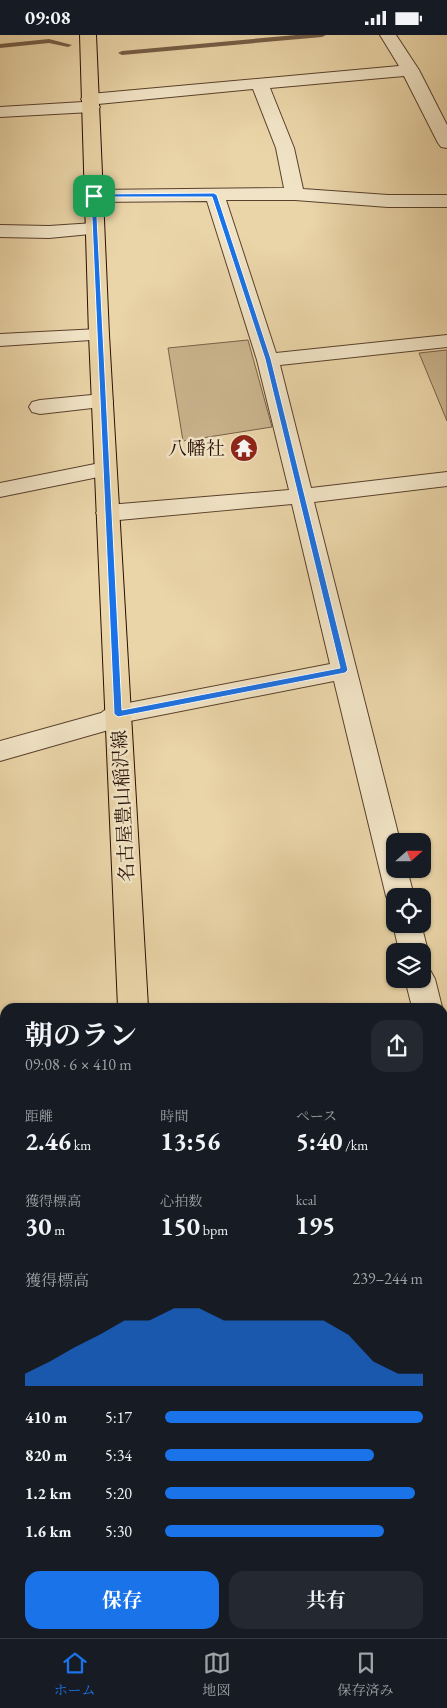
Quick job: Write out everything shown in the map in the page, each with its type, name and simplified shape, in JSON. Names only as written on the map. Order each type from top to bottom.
[{"type":"main road","name":"名古屋豊山稲沢線","points":[[88,35],[94,229],[105,469],[133,1003]]},
{"type":"street","points":[[388,35],[410,71],[447,143]]},
{"type":"street","points":[[0,113],[260,84],[410,71]]},
{"type":"street","points":[[260,84],[285,148],[295,194]]},
{"type":"street","points":[[94,196],[295,194],[388,201],[447,201]]},
{"type":"street","points":[[214,195],[268,359],[398,888]]},
{"type":"street","points":[[0,231],[49,232],[94,229]]},
{"type":"street","points":[[0,340],[99,335]]},
{"type":"street","points":[[268,359],[447,341]]},
{"type":"street","points":[[40,407],[102,401]]},
{"type":"street","points":[[0,490],[105,469]]},
{"type":"street","points":[[108,513],[302,496],[447,479]]},
{"type":"street","points":[[0,751],[110,720],[118,714],[345,670]]},
{"type":"street","points":[[422,988],[426,1003]]},
{"type":"shaded area","points":[[248,340],[272,427],[183,441],[168,348]]},
{"type":"shaded area","points":[[447,350],[447,421],[419,353]]},
{"type":"waterway","points":[[122,53],[322,35]]},
{"type":"waterway","points":[[0,46],[49,41],[68,45]]},
{"type":"place","name":"八幡社","points":[[244,448]]},
{"type":"route","points":[[214,195],[268,359],[345,670],[146,707],[118,714],[94,229],[94,196],[214,195]]}]
